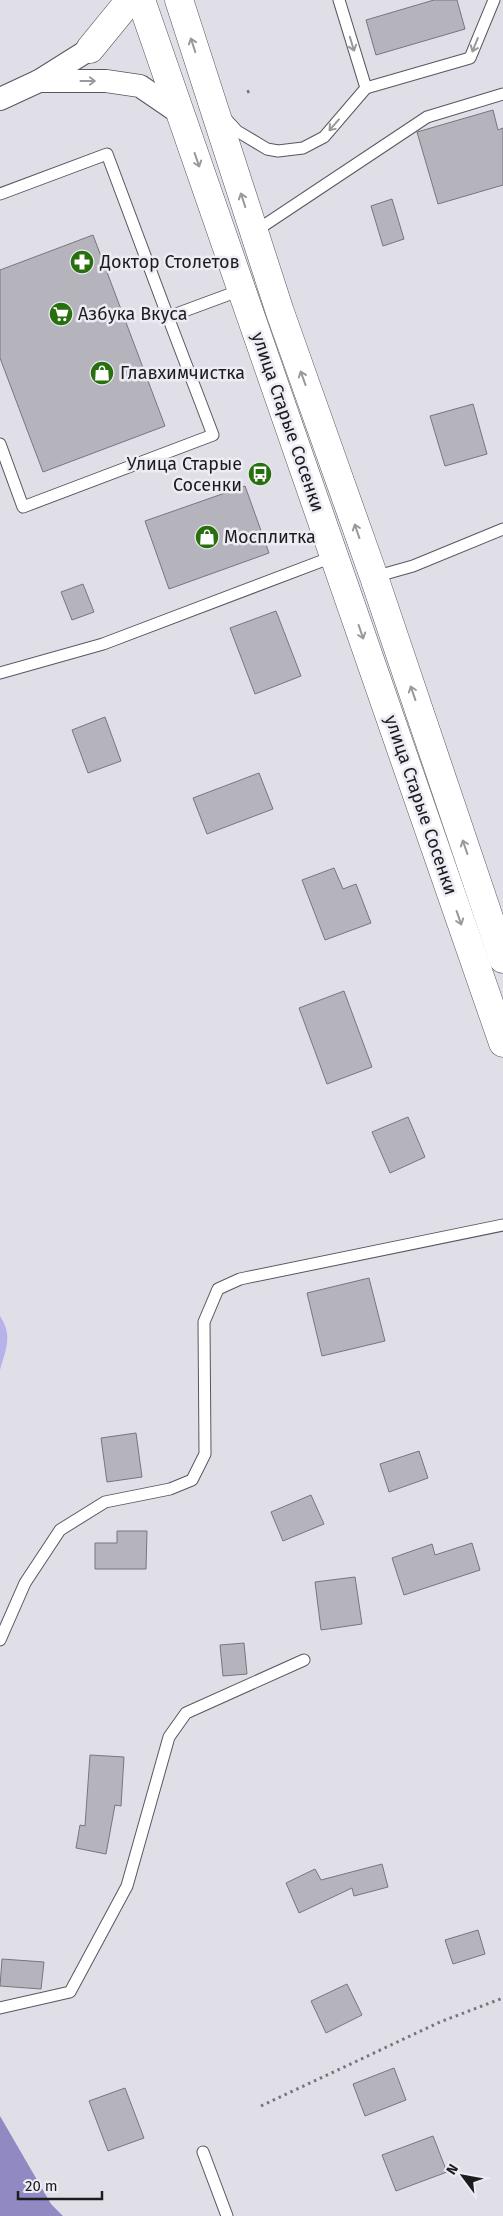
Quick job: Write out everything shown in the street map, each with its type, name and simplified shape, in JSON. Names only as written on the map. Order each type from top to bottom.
[{"type":"main road","points":[[90,49],[109,0]]},
{"type":"main road","points":[[90,49],[130,0]]},
{"type":"main road","name":"улица Старые Сосенки","points":[[141,0],[503,1043]]},
{"type":"main road","name":"улица Старые Сосенки","points":[[179,0],[280,312],[374,577],[503,959]]},
{"type":"street","points":[[0,99],[39,81],[90,49]]},
{"type":"street","points":[[39,81],[106,81],[140,86],[181,114]]},
{"type":"lane","points":[[339,0],[366,88]]},
{"type":"lane","points":[[212,103],[237,131],[267,149],[278,151],[303,148],[324,137],[366,88],[470,58],[494,0]]},
{"type":"lane","points":[[254,232],[427,117],[503,94]]},
{"type":"lane","points":[[0,194],[107,154],[212,435],[23,506],[0,444]]},
{"type":"lane","points":[[168,317],[241,290]]},
{"type":"lane","points":[[374,577],[413,566],[503,529]]},
{"type":"lane","points":[[0,673],[103,644],[335,556]]},
{"type":"lane","points":[[0,1640],[25,1583],[60,1530],[105,1502],[170,1489],[192,1480],[205,1454],[204,1322],[218,1289],[240,1278],[503,1225]]},
{"type":"lane","points":[[0,2008],[70,1992],[127,1886],[169,1737],[186,1713],[304,1660]]},
{"type":"lane","points":[[203,2152],[227,2216]]},
{"type":"path","points":[[246,92],[254,90]]},
{"type":"path","points":[[261,2106],[440,2022],[503,1998]]},
{"type":"shaded area","points":[[0,1316],[6,1330],[7,1343],[0,1370]]},
{"type":"shaded area","points":[[0,2116],[51,2204],[63,2216],[0,2216]]},
{"type":"building","points":[[434,0],[457,0],[465,29],[376,55],[366,20]]},
{"type":"building","points":[[493,110],[498,130],[503,128],[503,185],[438,204],[417,132]]},
{"type":"building","points":[[392,199],[404,239],[383,246],[371,206]]},
{"type":"building","name":"Азбука Вкуса","points":[[93,235],[165,426],[43,472],[0,358],[0,270]]},
{"type":"building","points":[[473,404],[487,454],[445,466],[430,416]]},
{"type":"building","name":"Мосплитка","points":[[245,486],[269,553],[169,589],[145,521]]},
{"type":"building","points":[[83,584],[94,612],[72,620],[61,592]]},
{"type":"building","points":[[276,611],[301,676],[255,694],[230,628]]},
{"type":"building","points":[[105,717],[121,761],[88,773],[72,730]]},
{"type":"building","points":[[259,773],[273,809],[207,834],[193,798]]},
{"type":"building","points":[[334,868],[343,889],[356,884],[371,923],[325,940],[302,880]]},
{"type":"building","points":[[344,991],[372,1067],[327,1084],[299,1008]]},
{"type":"building","points":[[408,1117],[425,1157],[390,1173],[372,1132]]},
{"type":"building","points":[[369,1278],[385,1341],[322,1356],[307,1293]]},
{"type":"building","points":[[136,1433],[142,1477],[107,1482],[101,1438]]},
{"type":"building","points":[[419,1451],[428,1478],[389,1492],[380,1464]]},
{"type":"building","points":[[311,1495],[324,1524],[283,1541],[271,1512]]},
{"type":"building","points":[[117,1531],[147,1531],[146,1569],[95,1569],[95,1543],[117,1543]]},
{"type":"building","points":[[472,1543],[480,1570],[404,1595],[392,1558],[432,1544],[435,1555]]},
{"type":"building","points":[[355,1577],[362,1624],[321,1630],[315,1582]]},
{"type":"building","points":[[244,1643],[247,1674],[223,1676],[220,1645]]},
{"type":"building","points":[[90,1755],[124,1757],[121,1806],[115,1805],[106,1854],[76,1848],[80,1825],[85,1826]]},
{"type":"building","points":[[382,1864],[388,1887],[354,1896],[352,1888],[299,1913],[286,1883],[315,1869],[321,1880]]},
{"type":"building","points":[[478,1930],[485,1954],[453,1964],[445,1940]]},
{"type":"building","points":[[2,1959],[44,1962],[41,1989],[0,1986]]},
{"type":"building","points":[[347,1984],[362,2015],[326,2033],[311,2001]]},
{"type":"building","points":[[394,2068],[406,2100],[365,2116],[353,2084]]},
{"type":"building","points":[[125,2088],[144,2138],[108,2151],[89,2101]]},
{"type":"building","points":[[433,2136],[447,2172],[396,2191],[382,2155]]},
{"type":"place","name":"Доктор Столетов","points":[[82,262]]},
{"type":"place","name":"Азбука Вкуса","points":[[61,314]]},
{"type":"place","name":"Главхимчистка","points":[[102,373]]},
{"type":"place","name":"Улица Старые Сосенки","points":[[260,474]]},
{"type":"place","name":"Мосплитка","points":[[207,537]]}]
